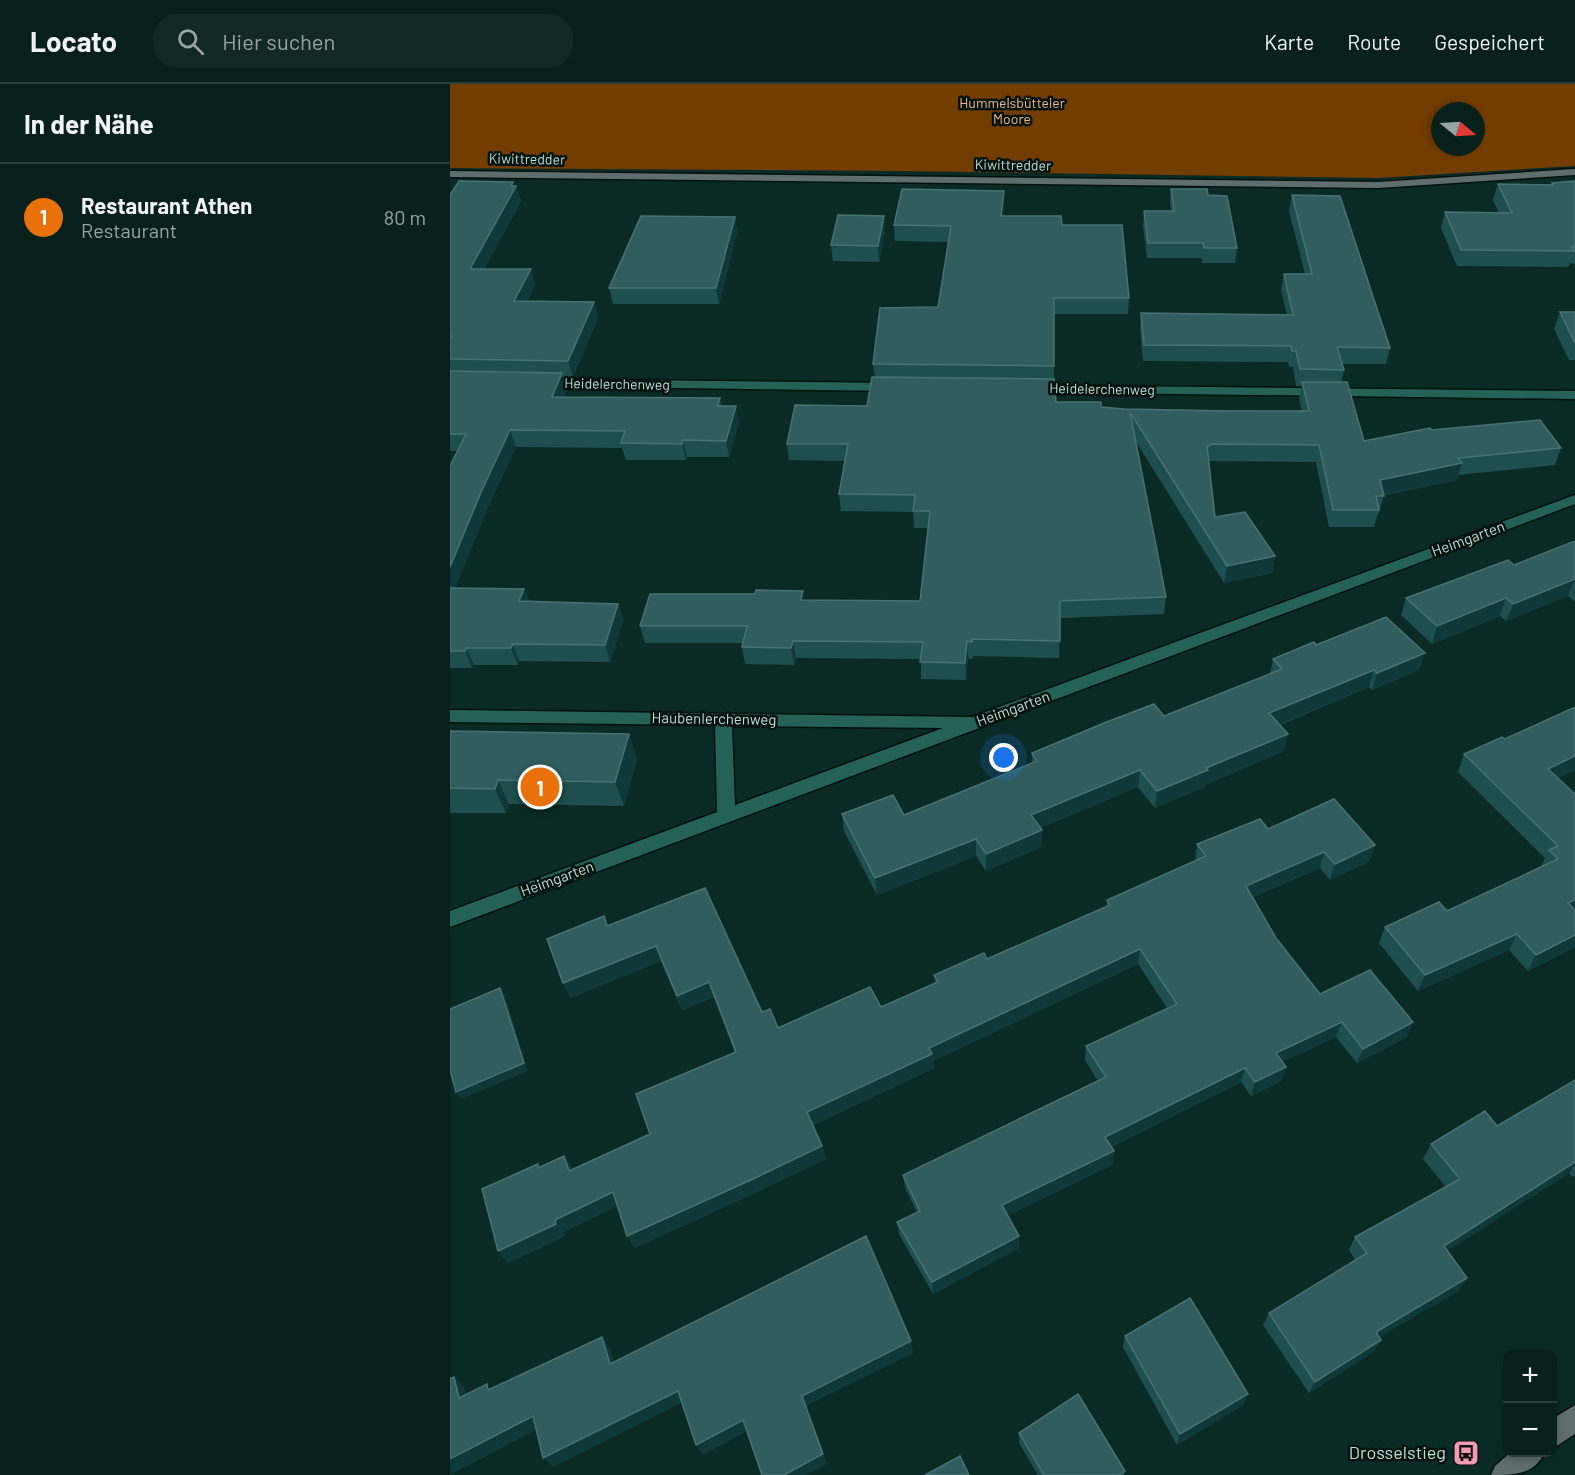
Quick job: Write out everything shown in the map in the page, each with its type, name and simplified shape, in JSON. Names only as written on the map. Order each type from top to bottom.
[{"type":"street","name":"Kiwittredder","points":[[450,174],[1378,184],[1575,172]]},
{"type":"street","name":"Heidelerchenweg","points":[[529,383],[910,387]]},
{"type":"street","name":"Heidelerchenweg","points":[[1014,388],[1575,395]]},
{"type":"street","name":"Heimgarten","points":[[450,919],[1575,499]]},
{"type":"street","name":"Haubenlerchenweg","points":[[450,716],[977,722]]},
{"type":"street","points":[[723,719],[726,816]]},
{"type":"street","points":[[1557,1432],[1575,1418]]},
{"type":"street","points":[[1504,1475],[1526,1457]]},
{"type":"green space","name":"Hummelsbütteler Moore","points":[[450,84],[1575,84],[1575,166],[1378,178],[900,171],[450,168]]},
{"type":"building","points":[[459,181],[513,182],[511,186],[516,186],[470,269],[531,269],[514,301],[594,302],[568,361],[450,359],[452,336],[450,336],[450,195]]},
{"type":"building","points":[[1575,181],[1575,247],[1572,247],[1574,251],[1461,250],[1445,212],[1512,213],[1498,184],[1553,185],[1552,183]]},
{"type":"building","points":[[902,189],[1004,191],[1001,216],[1061,216],[1062,225],[1122,225],[1129,298],[1054,298],[1054,366],[873,364],[880,308],[938,307],[951,226],[894,225]]},
{"type":"building","points":[[1171,189],[1207,189],[1208,195],[1227,196],[1237,248],[1204,248],[1203,243],[1148,243],[1144,211],[1174,211]]},
{"type":"building","points":[[1292,195],[1340,196],[1390,348],[1337,347],[1344,370],[1300,369],[1296,351],[1292,351],[1291,346],[1144,345],[1141,313],[1293,315],[1284,274],[1312,274]]},
{"type":"building","points":[[838,215],[884,216],[878,246],[831,245]]},
{"type":"building","points":[[641,216],[735,217],[716,288],[609,288]]},
{"type":"building","points":[[1560,312],[1575,312],[1575,343]]},
{"type":"building","points":[[450,371],[562,373],[552,397],[720,398],[717,406],[736,406],[726,441],[683,440],[682,444],[621,443],[625,431],[510,430],[450,567],[450,466],[466,434],[450,434]]},
{"type":"building","points":[[872,377],[1054,379],[1056,402],[1101,402],[1101,407],[1124,409],[1231,411],[1309,411],[1302,382],[1347,382],[1364,441],[1430,428],[1432,430],[1540,420],[1561,448],[1458,458],[1462,463],[1380,480],[1384,496],[1376,496],[1379,510],[1333,510],[1319,445],[1210,444],[1207,446],[1215,517],[1245,512],[1275,556],[1227,566],[1130,412],[1166,597],[1060,601],[1060,641],[972,639],[972,642],[967,641],[965,663],[920,662],[923,642],[793,641],[791,648],[742,647],[747,626],[640,626],[650,594],[755,594],[756,590],[803,591],[801,600],[920,601],[930,511],[913,511],[915,495],[839,494],[848,444],[787,444],[795,405],[867,406]]},
{"type":"building","points":[[1575,541],[1575,579],[1513,604],[1506,598],[1437,626],[1406,598],[1508,560],[1514,565]]},
{"type":"building","points":[[450,588],[524,589],[519,601],[618,604],[605,645],[513,644],[511,648],[466,648],[465,651],[450,651]]},
{"type":"building","points":[[1386,617],[1425,653],[1377,673],[1374,670],[1269,713],[1288,734],[1157,791],[1140,770],[1031,815],[1042,830],[986,854],[976,839],[875,878],[842,814],[893,795],[904,815],[1037,761],[1032,753],[1104,723],[1154,704],[1164,716],[1282,669],[1273,659],[1314,642],[1316,645]]},
{"type":"building","points":[[1575,707],[1575,756],[1548,769],[1575,794],[1575,900],[1568,903],[1575,910],[1575,935],[1536,955],[1517,934],[1425,975],[1385,927],[1439,902],[1447,911],[1558,859],[1549,850],[1558,846],[1464,754],[1502,737],[1505,739]]},
{"type":"building","points":[[450,731],[629,734],[615,782],[498,780],[495,789],[450,788]]},
{"type":"building","points":[[1334,799],[1375,845],[1335,864],[1324,852],[1246,886],[1276,938],[1320,994],[1370,970],[1413,1022],[1363,1049],[1342,1022],[1276,1053],[1286,1067],[1255,1082],[1245,1068],[1105,1137],[1114,1151],[1002,1205],[1019,1236],[932,1282],[897,1222],[920,1211],[903,1175],[1106,1077],[1086,1046],[1177,1004],[1140,949],[929,1048],[932,1054],[807,1112],[822,1146],[753,1179],[627,1236],[613,1192],[555,1220],[556,1224],[498,1251],[482,1189],[538,1164],[538,1168],[564,1156],[569,1171],[650,1134],[636,1094],[736,1052],[709,982],[677,996],[656,946],[563,983],[547,939],[604,916],[607,926],[705,888],[762,1012],[770,1009],[778,1028],[870,987],[881,1007],[938,982],[934,975],[984,953],[987,959],[1110,905],[1107,900],[1206,856],[1197,844],[1260,819],[1268,829]]},
{"type":"building","points":[[500,988],[524,1063],[456,1092],[450,1070],[450,1009]]},
{"type":"building","points":[[1575,1080],[1575,1162],[1444,1246],[1467,1278],[1376,1332],[1381,1340],[1315,1382],[1269,1313],[1367,1253],[1355,1237],[1460,1179],[1431,1144],[1485,1111],[1497,1126]]},
{"type":"building","points":[[866,1236],[911,1341],[802,1396],[823,1454],[784,1475],[762,1475],[743,1420],[696,1445],[678,1391],[543,1458],[533,1416],[450,1459],[450,1379],[454,1377],[459,1398],[487,1384],[488,1390],[602,1337],[610,1364]]},
{"type":"building","points":[[1190,1298],[1248,1394],[1180,1434],[1125,1336]]},
{"type":"building","points":[[1078,1394],[1125,1471],[1119,1475],[1044,1475],[1019,1433]]},
{"type":"building","points":[[960,1456],[969,1475],[925,1475]]},
{"type":"place","name":"Restaurant Athen","points":[[540,787]]},
{"type":"place","name":"Drosselstieg","points":[[1466,1453]]}]
